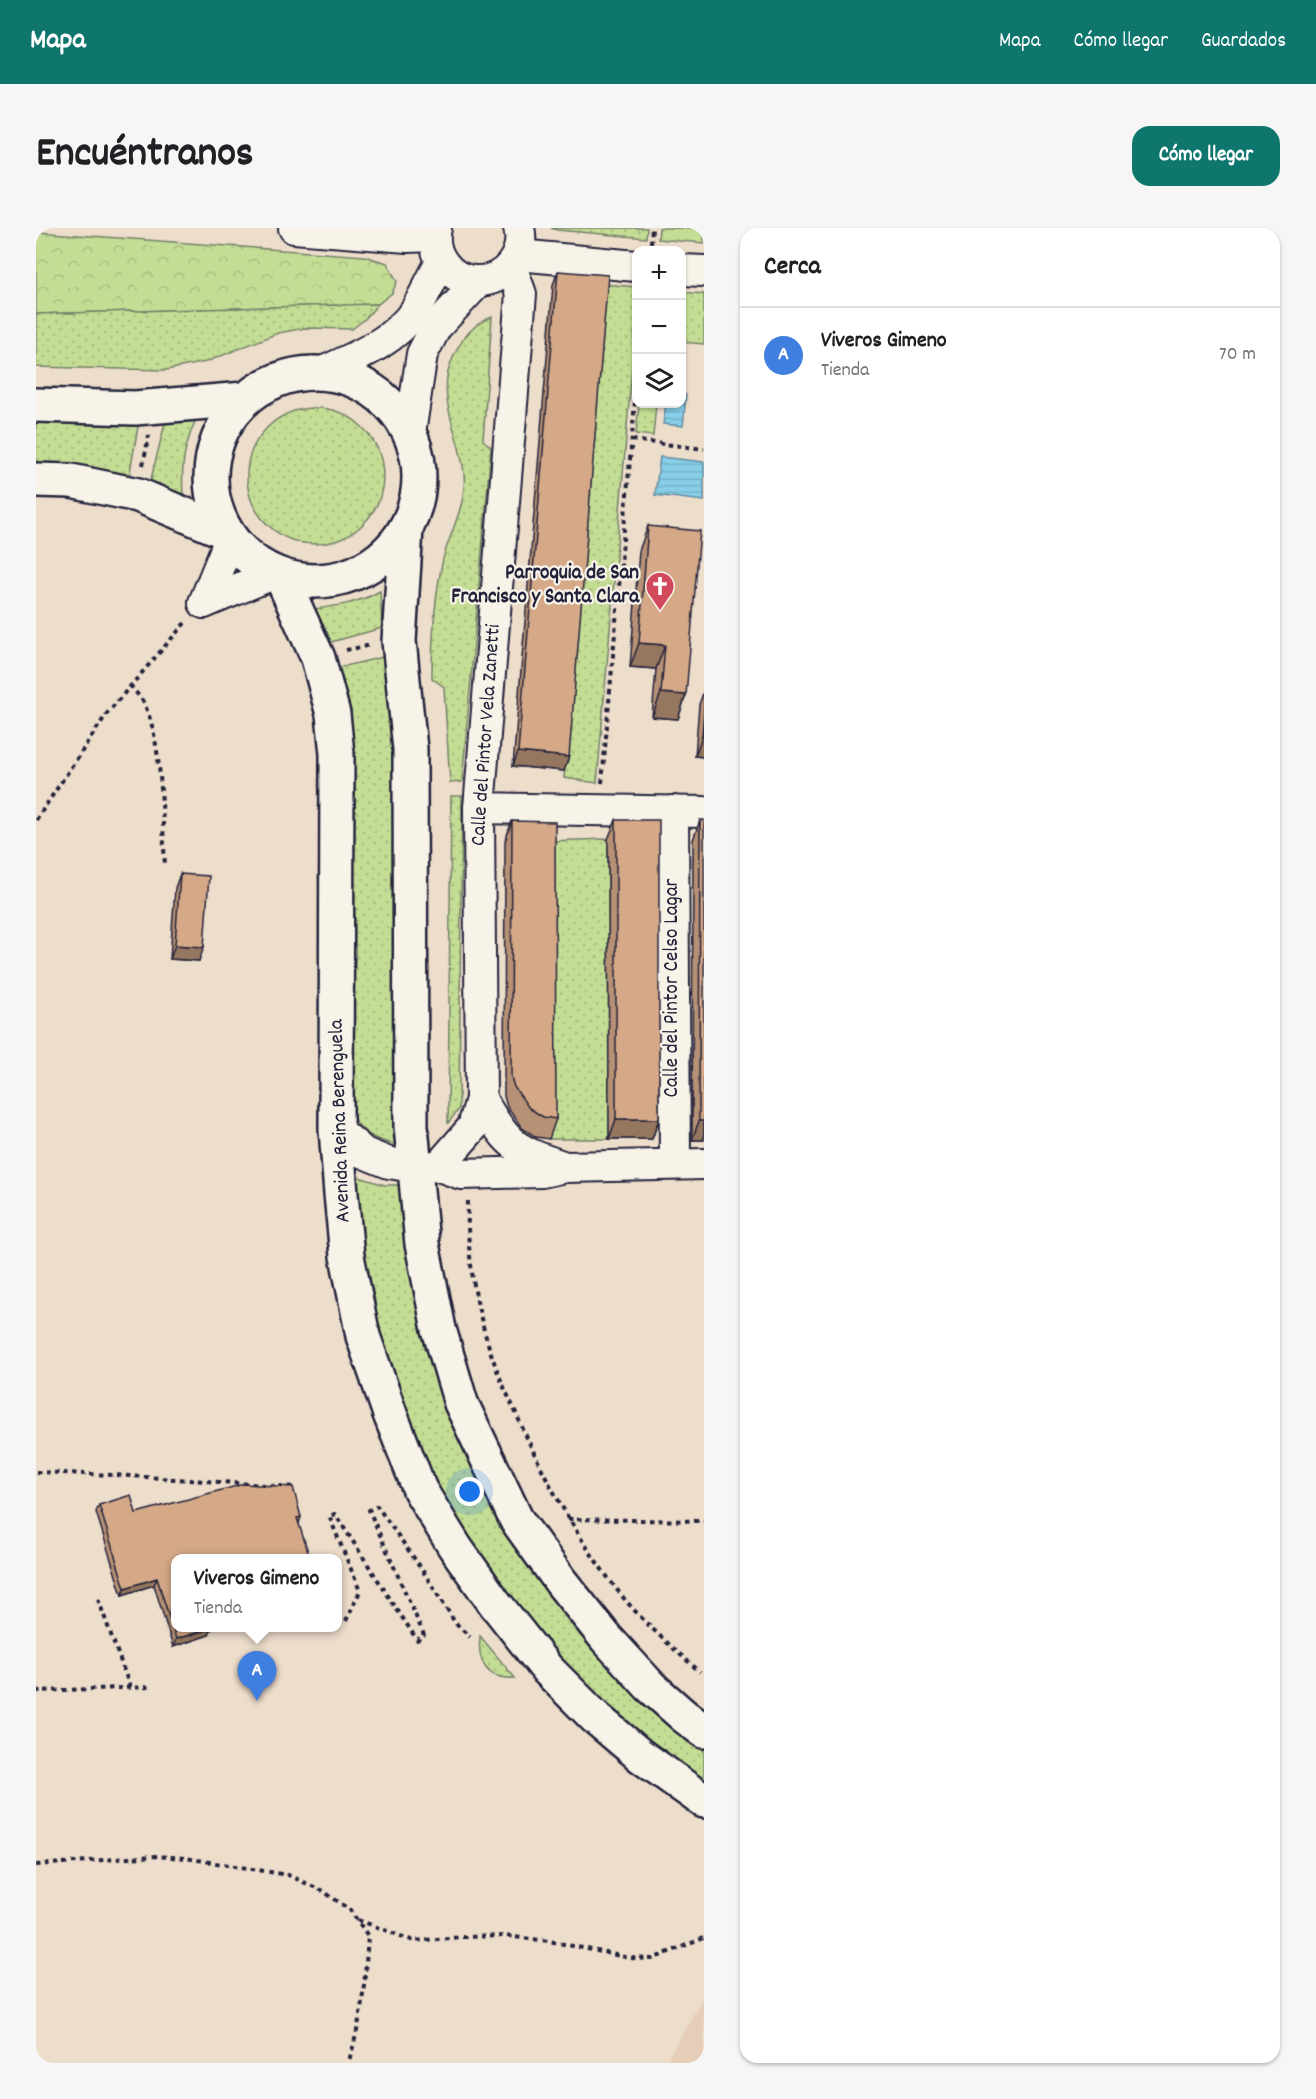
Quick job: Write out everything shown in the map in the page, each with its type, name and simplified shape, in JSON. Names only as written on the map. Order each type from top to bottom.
[{"type":"main road","points":[[36,480],[71,481],[138,495],[228,536],[257,565],[277,575],[309,582],[338,580],[365,569],[388,552],[406,529],[416,506],[420,482],[418,456],[410,433],[389,402],[359,381],[323,372],[295,374],[268,383],[245,399],[223,427],[211,462],[212,498],[228,536]]},
{"type":"main road","points":[[36,405],[135,408],[245,399]]},
{"type":"main road","points":[[406,529],[399,641],[410,749],[411,1126],[426,1167],[422,1244],[439,1329],[461,1403],[516,1519],[561,1582],[606,1638],[650,1686],[704,1731]]},
{"type":"main road","name":"Avenida Reina Berenguela","points":[[277,575],[318,658],[333,714],[337,754],[336,1129],[347,1256],[363,1336],[390,1414],[420,1490],[455,1547],[494,1602],[547,1669],[596,1718],[623,1741],[704,1800]]},
{"type":"street","points":[[294,228],[407,237],[437,242]]},
{"type":"street","points":[[437,242],[456,276],[478,282],[497,277],[516,250],[632,265]]},
{"type":"street","points":[[323,372],[363,353],[394,333],[415,310],[437,242]]},
{"type":"street","name":"Calle del Pintor Vela Zanetti","points":[[426,1167],[473,1127],[482,1099],[478,808],[521,294],[516,250]]},
{"type":"street","points":[[686,270],[704,272]]},
{"type":"street","points":[[410,433],[422,354],[436,327],[478,282]]},
{"type":"street","points":[[204,603],[228,536]]},
{"type":"street","points":[[204,603],[277,575]]},
{"type":"street","points":[[478,808],[704,812]]},
{"type":"street","name":"Calle del Pintor Celso Lagar","points":[[673,811],[675,1164]]},
{"type":"street","points":[[482,1099],[500,1129],[516,1146],[535,1157],[565,1167]]},
{"type":"street","points":[[336,1129],[364,1153],[389,1163],[461,1174],[542,1172],[565,1167],[704,1164]]},
{"type":"path","points":[[651,238],[652,228]]},
{"type":"path","points":[[602,783],[635,408]]},
{"type":"path","points":[[143,468],[150,433]]},
{"type":"path","points":[[632,440],[704,449]]},
{"type":"path","points":[[36,820],[108,712],[204,603]]},
{"type":"path","points":[[344,651],[373,645]]},
{"type":"path","points":[[130,685],[143,702],[154,735],[165,865]]},
{"type":"path","points":[[469,1173],[467,1231],[473,1279],[485,1331],[497,1370],[540,1468],[568,1519],[622,1596],[657,1634],[700,1672]]},
{"type":"path","points":[[36,1473],[115,1475],[295,1487]]},
{"type":"path","points":[[346,1621],[360,1591],[329,1516],[335,1514],[417,1640],[424,1635],[369,1510],[377,1506],[419,1565],[456,1624],[470,1637]]},
{"type":"path","points":[[568,1519],[704,1521]]},
{"type":"path","points":[[98,1599],[130,1687]]},
{"type":"path","points":[[36,1691],[151,1687]]},
{"type":"path","points":[[36,1865],[155,1856],[186,1858],[288,1875],[323,1891],[350,1910],[368,1936],[365,1978],[354,2047],[348,2063]]},
{"type":"path","points":[[357,1920],[414,1941],[506,1936],[549,1941],[630,1958],[652,1959],[704,1938]]},
{"type":"shaded area","points":[[704,1996],[704,2063],[665,2063]]},
{"type":"green space","points":[[551,228],[647,228],[646,238]]},
{"type":"green space","points":[[659,228],[704,228],[704,243],[658,239]]},
{"type":"green space","points":[[36,232],[364,256],[387,263],[397,281],[392,293],[378,304],[36,314]]},
{"type":"green space","points":[[603,284],[632,287],[632,367],[597,783],[564,778]]},
{"type":"green space","points":[[686,292],[704,294],[704,344],[686,342]]},
{"type":"green space","points":[[378,304],[365,319],[352,329],[305,328],[278,333],[206,362],[166,370],[36,367],[36,314]]},
{"type":"green space","points":[[492,317],[483,440],[491,447],[462,782],[450,783],[444,687],[432,678],[432,648],[437,589],[443,559],[461,507],[464,475],[449,411],[446,385],[448,372],[458,347],[476,325]]},
{"type":"green space","points":[[315,408],[341,414],[363,428],[377,450],[383,476],[377,502],[363,524],[341,538],[315,544],[289,538],[267,524],[253,502],[247,476],[253,450],[267,428],[289,414]]},
{"type":"green space","points":[[639,408],[656,408],[653,436],[636,434]]},
{"type":"green space","points":[[198,415],[184,455],[183,497],[150,483],[166,419]]},
{"type":"green space","points":[[36,419],[139,421],[129,478],[36,468]]},
{"type":"green space","points":[[380,591],[382,628],[331,642],[314,609],[356,601]]},
{"type":"green space","points":[[383,657],[395,747],[397,1145],[382,1141],[364,1131],[351,1113],[337,668]]},
{"type":"green space","points":[[451,796],[462,796],[459,1109],[448,1123]]},
{"type":"green space","points":[[608,839],[609,1139],[549,1139],[548,841]]},
{"type":"green space","points":[[349,1174],[385,1185],[400,1185],[504,1525],[545,1589],[589,1644],[621,1679],[704,1751],[704,1788],[603,1708],[505,1600],[428,1475],[376,1328]]},
{"type":"green space","points":[[480,1636],[515,1678],[497,1676],[485,1668],[480,1654]]},
{"type":"water","points":[[665,408],[685,408],[683,426],[663,424]]},
{"type":"water","points":[[660,457],[704,462],[704,501],[655,495]]},
{"type":"building","points":[[558,271],[608,275],[569,757],[518,752]]},
{"type":"building","name":"Parroquia de San Francisco y Santa Clara","points":[[648,526],[700,531],[686,695],[661,693],[665,645],[639,643]]},
{"type":"building","points":[[704,710],[704,736],[702,736]]},
{"type":"building","points":[[616,820],[659,820],[659,1119],[616,1119]]},
{"type":"building","points":[[700,820],[704,820],[704,1121],[699,1121]]},
{"type":"building","points":[[512,821],[555,822],[556,1119],[543,1117],[529,1108],[514,1087],[511,1077]]},
{"type":"building","points":[[180,874],[209,876],[204,947],[175,945]]},
{"type":"building","points":[[244,1484],[293,1487],[301,1517],[297,1518],[309,1554],[171,1554],[171,1623],[157,1578],[125,1588],[99,1505],[131,1495],[136,1513]]},
{"type":"building","points":[[174,1632],[199,1632],[176,1639]]},
{"type":"place","name":"Parroquia de San Francisco y Santa Clara","points":[[660,612]]},
{"type":"place","name":"Viveros Gimeno","points":[[257,1701]]}]
